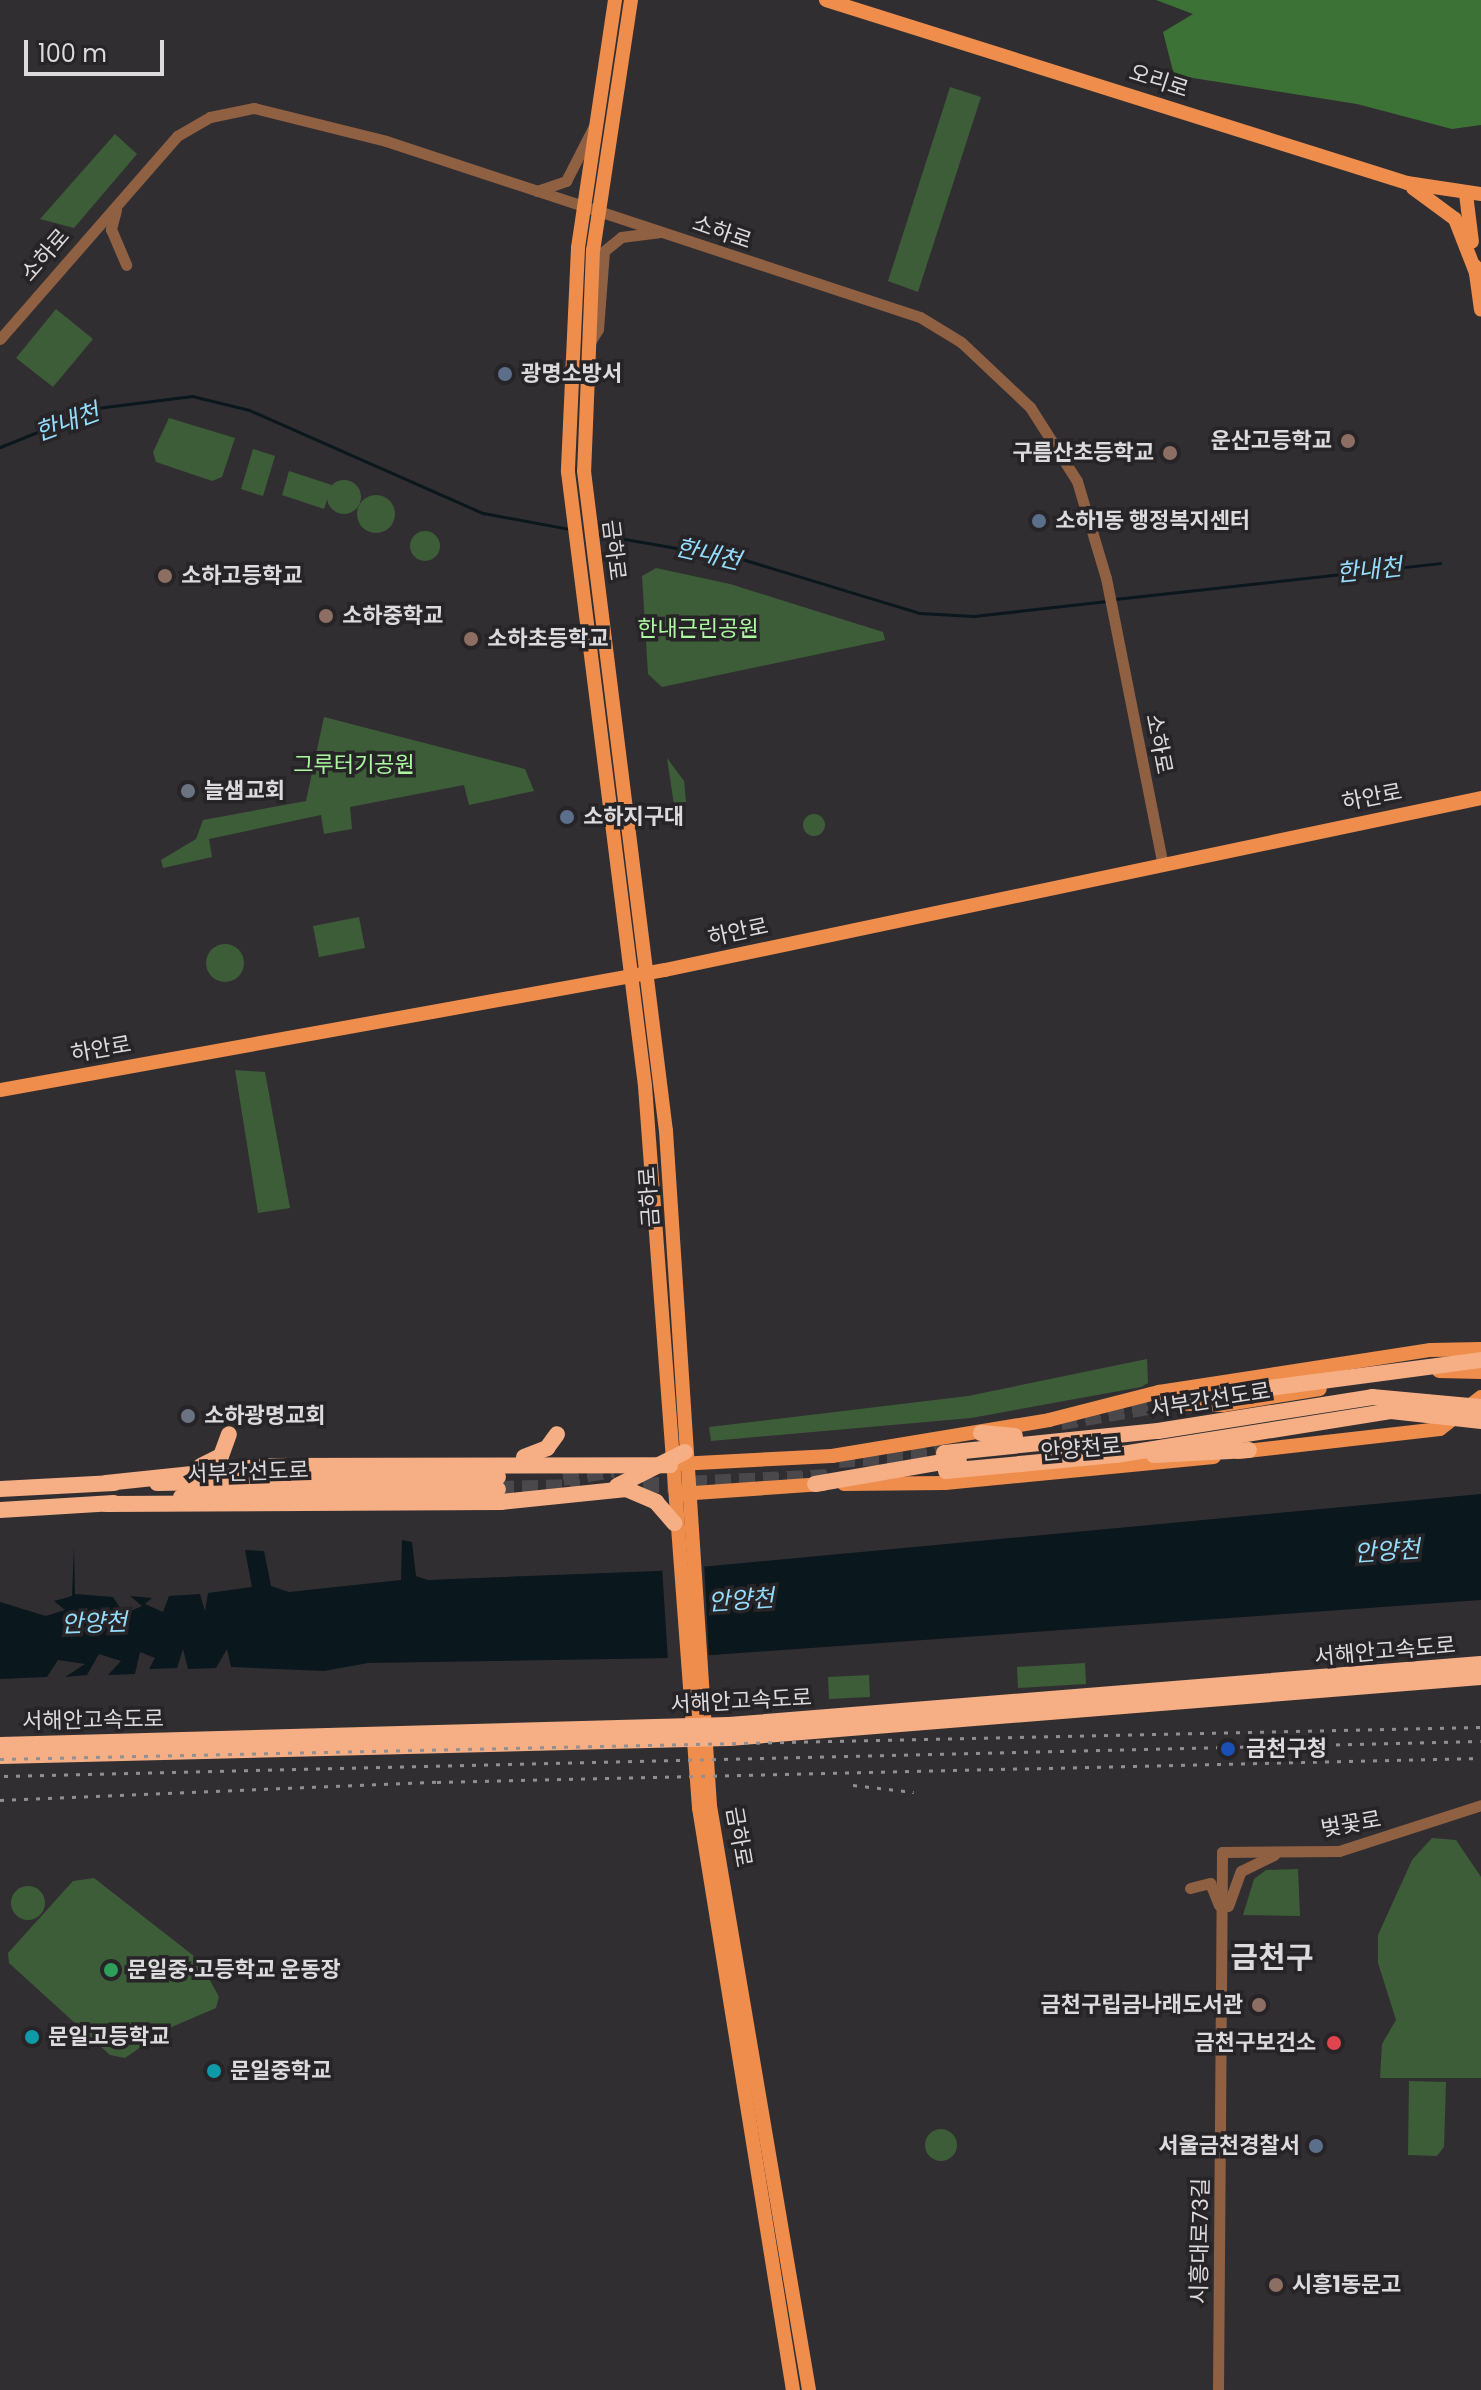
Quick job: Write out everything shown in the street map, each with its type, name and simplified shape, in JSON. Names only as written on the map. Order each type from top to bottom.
[{"type":"highway","points":[[1223,1394],[1481,1360]]},
{"type":"highway","name":"서부간선도로","points":[[946,1471],[1116,1455],[1194,1432],[1408,1397],[1481,1407]]},
{"type":"highway","name":"서부간선도로","points":[[944,1453],[1194,1432],[1391,1411],[1481,1421]]},
{"type":"highway","points":[[981,1433],[1194,1432]]},
{"type":"highway","points":[[815,1484],[941,1460],[1194,1432]]},
{"type":"highway","points":[[191,1469],[221,1456],[229,1434],[240,1455],[267,1466]]},
{"type":"highway","points":[[499,1476],[538,1454],[557,1434],[562,1449],[582,1462]]},
{"type":"highway","points":[[1116,1455],[1249,1450]]},
{"type":"highway","points":[[106,1483],[191,1469],[267,1466],[499,1476],[582,1462],[680,1460]]},
{"type":"highway","points":[[106,1504],[518,1501],[600,1490],[680,1460]]},
{"type":"highway","points":[[518,1501],[620,1479],[625,1468],[608,1462]]},
{"type":"highway","name":"서부간선도로","points":[[0,1489],[106,1483],[499,1476]]},
{"type":"highway","name":"서부간선도로","points":[[0,1510],[499,1476]]},
{"type":"highway","points":[[600,1490],[642,1494],[680,1522]]},
{"type":"highway","name":"서해안고속도로","points":[[0,1745],[744,1724],[1481,1664]]},
{"type":"highway","name":"서해안고속도로","points":[[0,1756],[729,1738],[1481,1677]]},
{"type":"main road","name":"금하로","points":[[631,0],[591,208],[567,403],[572,508],[630,975],[680,1460]]},
{"type":"main road","name":"오리로","points":[[826,0],[1407,183],[1473,194]]},
{"type":"main road","name":"금하로","points":[[612,4],[595,124],[585,351],[587,512],[648,972],[673,1222],[680,1522],[697,1794],[727,1936],[809,2390]]},
{"type":"main road","points":[[1407,183],[1455,219],[1476,273]]},
{"type":"main road","points":[[1473,194],[1476,273],[1481,310]]},
{"type":"main road","points":[[1476,273],[1481,256]]},
{"type":"main road","name":"하안로","points":[[0,1090],[648,972],[1162,862],[1481,798]]},
{"type":"main road","name":"안양천로","points":[[680,1460],[832,1456],[981,1433],[1159,1392],[1431,1350],[1481,1349]]},
{"type":"main road","points":[[1159,1392],[1163,1403],[1223,1405],[1412,1372],[1481,1372]]},
{"type":"main road","name":"안양천로","points":[[679,1494],[815,1484],[945,1483],[1440,1429],[1481,1397]]},
{"type":"main road","points":[[680,1522],[712,1491]]},
{"type":"main road","name":"금하로","points":[[727,1936],[793,2390]]},
{"type":"street","name":"소하로","points":[[0,339],[118,202],[187,128],[254,108],[537,191],[920,317],[961,342],[1056,443],[1077,481],[1106,578],[1162,862]]},
{"type":"street","points":[[537,191],[566,181],[595,124]]},
{"type":"street","points":[[118,202],[111,229],[126,265]]},
{"type":"street","points":[[585,351],[598,329],[604,251],[621,237],[661,232]]},
{"type":"street","name":"벚꽃로","points":[[1222,1852],[1352,1849],[1481,1805]]},
{"type":"street","points":[[1224,1921],[1241,1871],[1290,1851]]},
{"type":"street","name":"시흥대로73길","points":[[1218,2390],[1224,1921],[1222,1852]]},
{"type":"street","points":[[1190,1888],[1203,1880],[1214,1886],[1224,1921]]},
{"type":"green space","points":[[1156,0],[1481,0],[1481,125],[1452,129],[1357,104],[1174,75],[1163,32],[1193,14]]},
{"type":"green space","points":[[950,87],[981,97],[918,292],[888,281]]},
{"type":"green space","points":[[115,134],[137,154],[74,228],[40,219]]},
{"type":"green space","points":[[56,309],[93,339],[53,387],[16,358]]},
{"type":"green space","points":[[169,418],[235,438],[222,477],[212,481],[156,462],[153,452]]},
{"type":"green space","points":[[253,449],[275,456],[263,496],[241,489]]},
{"type":"green space","points":[[289,471],[332,485],[324,509],[282,495]]},
{"type":"green space","points":[[344,480],[356,485],[361,497],[356,509],[344,514],[332,509],[327,497],[332,485]]},
{"type":"green space","points":[[376,495],[389,501],[395,514],[389,527],[376,533],[363,527],[357,514],[363,501]]},
{"type":"green space","points":[[425,531],[436,535],[440,546],[436,557],[425,561],[414,557],[410,546],[414,535]]},
{"type":"green space","name":"한내근린공원","points":[[656,568],[730,584],[883,632],[885,640],[662,687],[648,674],[642,576]]},
{"type":"green space","name":"그루터기공원","points":[[324,717],[525,769],[534,791],[469,805],[464,785],[350,807],[352,829],[324,834],[321,815],[209,839],[212,857],[163,868],[161,860],[196,839],[203,820],[306,801]]},
{"type":"green space","points":[[667,758],[684,781],[686,802],[674,805]]},
{"type":"green space","points":[[814,814],[822,817],[825,825],[822,833],[814,836],[806,833],[803,825],[806,817]]},
{"type":"green space","points":[[359,917],[365,948],[319,957],[313,926]]},
{"type":"green space","points":[[225,944],[238,950],[244,963],[238,976],[225,982],[212,976],[206,963],[212,950]]},
{"type":"green space","points":[[235,1070],[265,1072],[290,1208],[258,1213]]},
{"type":"green space","points":[[1147,1359],[1148,1383],[1141,1387],[971,1418],[711,1441],[709,1427],[968,1396]]},
{"type":"green space","points":[[1085,1663],[1086,1684],[1018,1688],[1017,1667]]},
{"type":"green space","points":[[869,1675],[870,1697],[829,1699],[828,1677]]},
{"type":"green space","points":[[1432,1838],[1456,1840],[1481,1877],[1481,2078],[1380,2078],[1382,2044],[1396,2020],[1378,1963],[1378,1935],[1412,1860]]},
{"type":"green space","points":[[1298,1869],[1300,1916],[1243,1915],[1254,1879],[1266,1870]]},
{"type":"green space","name":"문일중·고등학교 운동장","points":[[94,1878],[199,1960],[219,1997],[216,2008],[167,2029],[125,2058],[110,2055],[9,1963],[8,1953],[73,1881]]},
{"type":"green space","points":[[28,1886],[40,1891],[45,1903],[40,1915],[28,1920],[16,1915],[11,1903],[16,1891]]},
{"type":"green space","points":[[1409,2081],[1446,2082],[1444,2147],[1437,2156],[1408,2155]]},
{"type":"green space","points":[[941,2129],[953,2133],[957,2145],[953,2157],[941,2161],[929,2157],[925,2145],[929,2133]]},
{"type":"water","name":"안양천","points":[[1481,1494],[1481,1600],[671,1658],[368,1663],[324,1671],[231,1667],[227,1649],[216,1668],[188,1669],[183,1649],[177,1668],[149,1669],[155,1658],[140,1652],[135,1674],[108,1675],[121,1661],[99,1654],[87,1675],[65,1677],[85,1664],[58,1660],[47,1677],[0,1679],[0,1602],[46,1616],[65,1610],[54,1601],[72,1596],[74,1547],[75,1594],[113,1597],[124,1614],[142,1606],[130,1596],[152,1598],[145,1604],[163,1612],[169,1596],[200,1594],[205,1611],[208,1593],[252,1587],[245,1550],[264,1551],[271,1586],[289,1592],[401,1580],[402,1540],[412,1542],[416,1576],[428,1580],[658,1571]]},
{"type":"pier","points":[[704,1561],[709,1659],[668,1662],[662,1566]]},
{"type":"waterway","name":"한내천","points":[[0,447],[97,408],[192,396],[249,410],[483,513],[569,529]]},
{"type":"waterway","name":"한내천","points":[[596,534],[745,560],[919,613],[974,616],[1107,601]]},
{"type":"waterway","name":"한내천","points":[[1115,599],[1440,563]]},
{"type":"tunnel","points":[[1061,1422],[1223,1394]]},
{"type":"tunnel","points":[[839,1460],[944,1453]]},
{"type":"tunnel","points":[[563,1478],[613,1470]]},
{"type":"tunnel","points":[[619,1487],[832,1477]]},
{"type":"tunnel","points":[[498,1489],[580,1487]]},
{"type":"railway","points":[[0,1759],[1481,1727]]},
{"type":"railway","points":[[4,1776],[1481,1741]]},
{"type":"railway","points":[[0,1800],[437,1782],[1481,1758]]},
{"type":"railway","points":[[853,1785],[914,1792]]},
{"type":"place","name":"광명소방서","points":[[505,374]]},
{"type":"place","name":"운산고등학교","points":[[1348,441]]},
{"type":"place","name":"구름산초등학교","points":[[1170,453]]},
{"type":"place","name":"소하1동 행정복지센터","points":[[1039,521]]},
{"type":"place","name":"소하고등학교","points":[[165,576]]},
{"type":"place","name":"소하중학교","points":[[326,616]]},
{"type":"place","name":"소하초등학교","points":[[471,639]]},
{"type":"place","name":"늘샘교회","points":[[188,791]]},
{"type":"place","name":"소하지구대","points":[[567,817]]},
{"type":"place","name":"소하광명교회","points":[[188,1416]]},
{"type":"place","name":"금천구청","points":[[1228,1749]]},
{"type":"place","name":"문일중·고등학교 운동장","points":[[111,1970]]},
{"type":"place","name":"금천구립금나래도서관","points":[[1259,2005]]},
{"type":"place","name":"문일고등학교","points":[[32,2037]]},
{"type":"place","name":"금천구보건소","points":[[1334,2043]]},
{"type":"place","name":"문일중학교","points":[[214,2071]]},
{"type":"place","name":"서울금천경찰서","points":[[1316,2146]]},
{"type":"place","name":"시흥1동문고","points":[[1276,2285]]},
{"type":"district","name":"금천구","points":[[1272,1958]]}]
